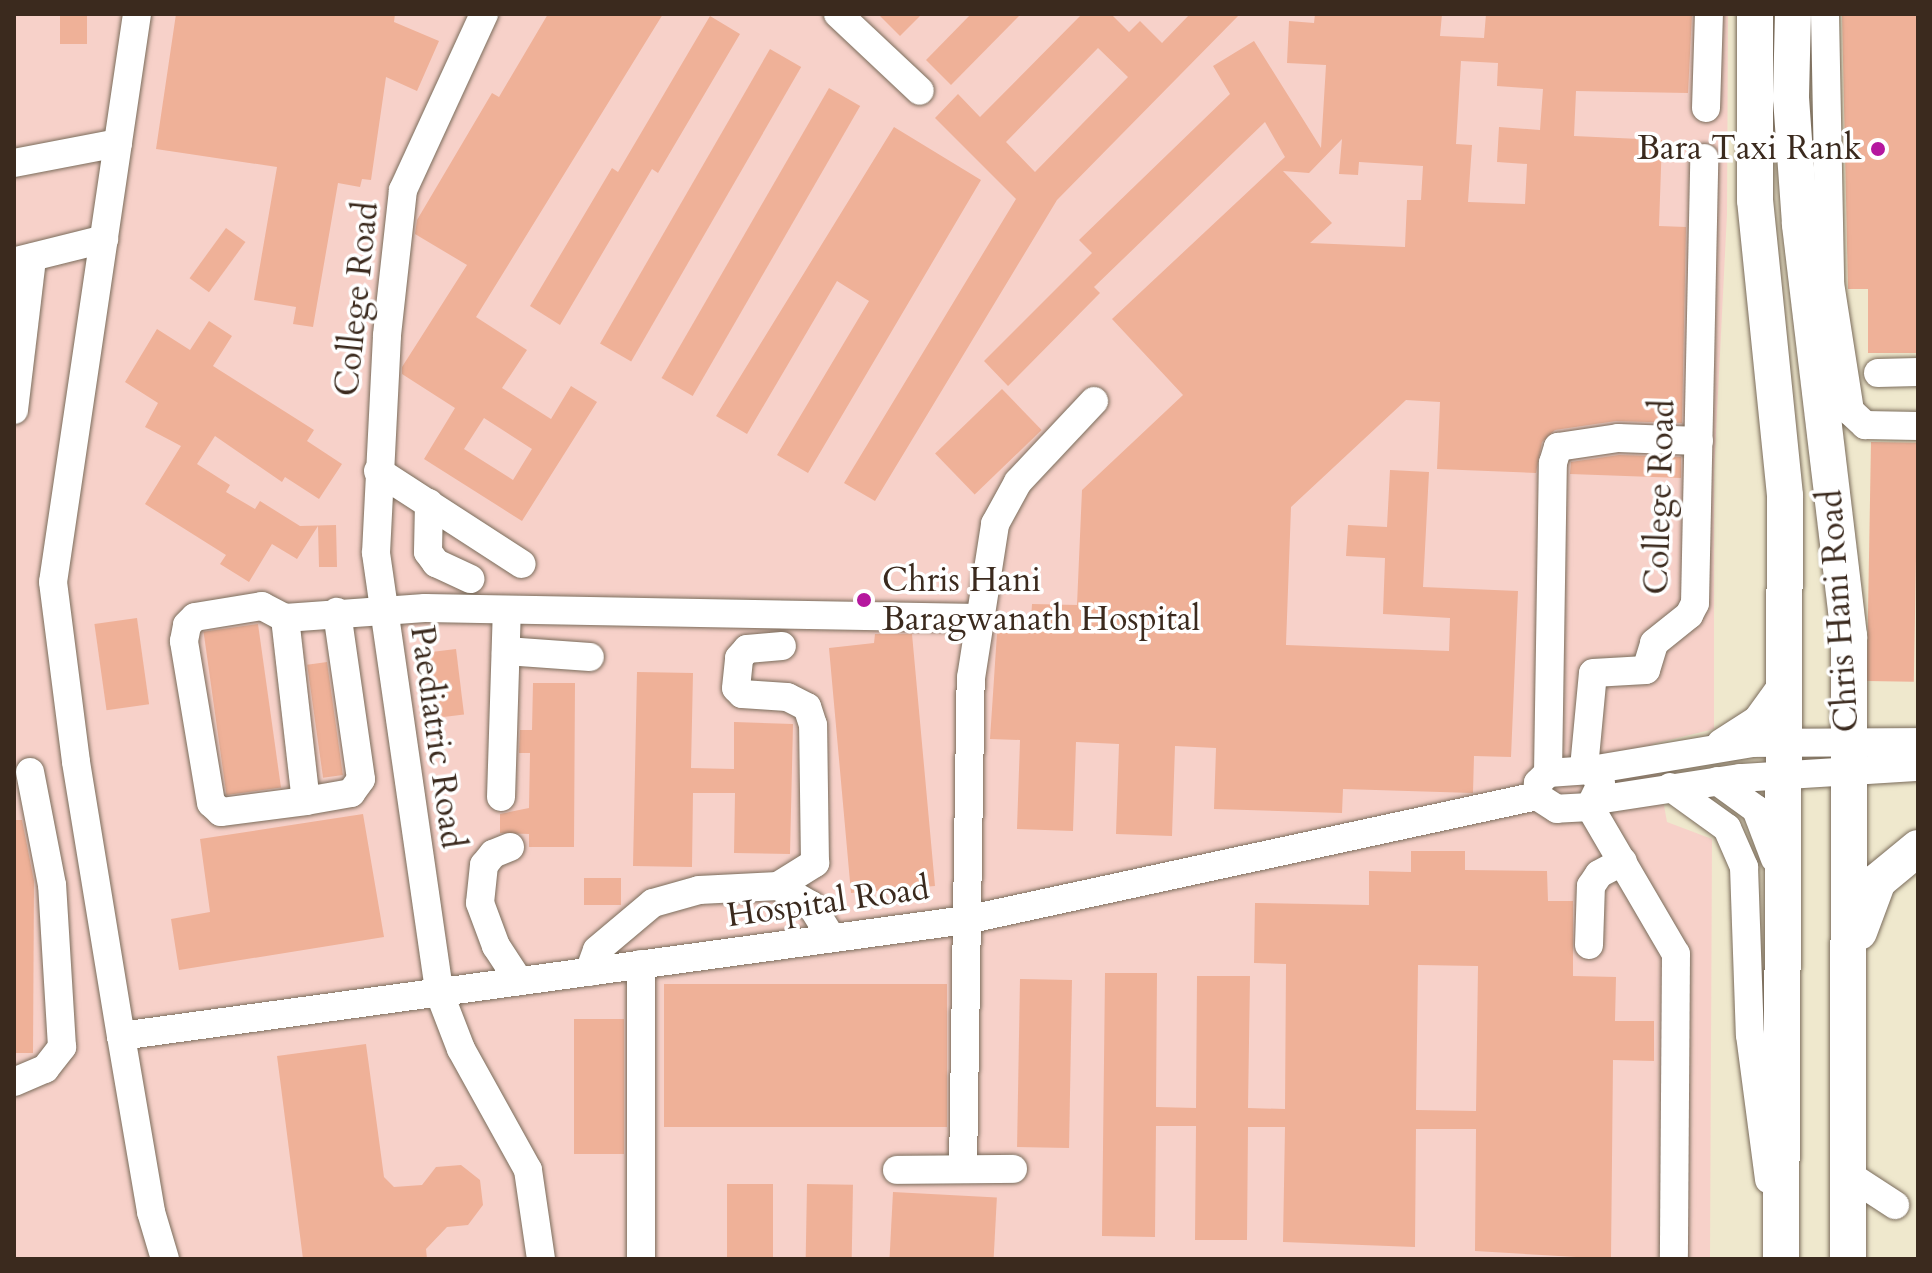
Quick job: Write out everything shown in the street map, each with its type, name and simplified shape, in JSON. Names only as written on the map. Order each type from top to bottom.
[{"type":"main road","name":"Chris Hani Road","points":[[1755,14],[1755,200],[1785,496],[1781,1257]]},
{"type":"main road","name":"Chris Hani Road","points":[[1793,14],[1793,139],[1849,636],[1851,956],[1848,1259]]},
{"type":"main road","points":[[1851,956],[1878,881],[1918,848]]},
{"type":"street","points":[[137,14],[53,582],[76,762],[121,1036],[151,1212],[165,1259]]},
{"type":"street","name":"College Road","points":[[382,608],[378,471],[403,190],[484,14]]},
{"type":"street","points":[[838,14],[920,91]]},
{"type":"street","points":[[1706,108],[1709,14]]},
{"type":"street","points":[[1825,14],[1830,283],[1850,411],[1865,425],[1918,426]]},
{"type":"street","points":[[14,163],[118,143]]},
{"type":"street","name":"College Road","points":[[1587,769],[1593,673],[1646,670],[1654,643],[1694,608],[1704,158]]},
{"type":"street","points":[[14,410],[23,260],[104,239]]},
{"type":"street","points":[[1878,373],[1918,372]]},
{"type":"street","points":[[963,1169],[970,693],[979,618],[998,510],[1018,482],[1094,401]]},
{"type":"street","points":[[1699,441],[1591,439],[1558,447],[1553,463],[1542,785],[1557,809],[1717,781],[1784,758],[1849,756],[1918,742]]},
{"type":"street","points":[[378,471],[522,564]]},
{"type":"street","points":[[429,503],[428,552],[436,563],[470,579]]},
{"type":"street","points":[[337,612],[361,779],[351,793],[221,812],[211,803],[184,641],[187,625],[195,617],[262,606],[285,618],[337,612],[382,608]]},
{"type":"street","name":"Paediatric Road","points":[[541,1259],[528,1170],[461,1049],[439,992],[382,608],[979,618]]},
{"type":"street","points":[[501,797],[507,610]]},
{"type":"street","points":[[285,618],[306,801]]},
{"type":"street","points":[[589,972],[597,950],[665,897],[778,886],[810,869],[819,851],[813,725],[807,707],[799,701],[742,694],[736,688],[739,658],[747,649],[782,646]]},
{"type":"street","points":[[506,651],[590,657]]},
{"type":"street","points":[[1703,753],[1757,720],[1786,680]]},
{"type":"street","name":"Hospital Road","points":[[121,1036],[966,920],[1456,818],[1587,769],[1703,753],[1784,758]]},
{"type":"street","points":[[1849,756],[1918,767]]},
{"type":"street","points":[[14,1082],[45,1069],[62,1047],[52,885],[44,844],[22,773],[76,762]]},
{"type":"street","points":[[1587,769],[1601,784],[1593,804],[1623,861],[1668,933],[1678,967],[1674,1259]]},
{"type":"street","points":[[1717,781],[1746,798],[1765,823],[1784,899]]},
{"type":"street","points":[[1670,787],[1727,828],[1744,867],[1751,1051],[1781,1257]]},
{"type":"street","points":[[44,844],[89,839]]},
{"type":"street","points":[[510,847],[493,854],[484,865],[480,903],[496,946],[519,981]]},
{"type":"street","points":[[1589,945],[1591,886],[1599,874],[1623,861]]},
{"type":"street","points":[[778,886],[811,905],[832,938]]},
{"type":"street","points":[[641,964],[641,1259]]},
{"type":"street","points":[[897,1170],[1013,1169]]},
{"type":"street","points":[[1849,1175],[1895,1205]]},
{"type":"shaded area","name":"Chris Hani Baragwanath Hospital","points":[[14,14],[1728,14],[1727,214],[1714,472],[1714,729],[1653,744],[1667,822],[1712,839],[1710,1259],[14,1259]]},
{"type":"building","points":[[60,14],[87,14],[87,44],[60,44]]},
{"type":"building","points":[[176,14],[395,14],[394,22],[439,41],[417,91],[386,77],[371,180],[362,179],[360,187],[338,183],[313,327],[293,324],[296,307],[254,300],[277,167],[156,149]]},
{"type":"building","points":[[548,14],[663,14],[476,317],[527,350],[502,388],[551,419],[571,386],[597,402],[522,521],[424,459],[455,408],[402,374],[402,367],[467,265],[415,234],[417,220],[492,93],[499,97]],"holes":[[[484,418],[532,449],[513,480],[464,449]]]},
{"type":"building","points":[[878,14],[922,14],[900,36]]},
{"type":"building","points":[[971,14],[1021,14],[951,85],[926,60]]},
{"type":"building","points":[[1082,14],[1111,14],[1129,32],[1140,21],[1162,43],[1190,14],[1240,14],[1057,200],[875,501],[844,483],[1016,199],[935,118],[958,94],[980,117]],"holes":[[[1098,48],[1128,77],[1035,172],[1006,142]]]},
{"type":"building","points":[[1315,14],[1442,14],[1440,36],[1484,38],[1486,14],[1692,14],[1688,93],[1576,91],[1574,136],[1662,140],[1659,226],[1686,227],[1682,423],[1616,421],[1555,430],[1542,442],[1536,473],[1437,469],[1440,402],[1406,400],[1291,507],[1286,645],[1449,651],[1450,618],[1383,614],[1385,558],[1346,556],[1348,525],[1387,527],[1390,470],[1429,472],[1423,587],[1518,591],[1511,757],[1474,756],[1473,793],[1343,789],[1342,813],[1214,809],[1216,748],[1175,746],[1172,836],[1116,834],[1119,744],[1076,742],[1073,831],[1017,829],[1020,740],[990,739],[998,618],[1031,619],[1032,604],[1077,605],[1082,490],[1183,395],[1112,319],[1285,157],[1265,122],[1094,287],[1100,293],[1008,386],[984,361],[1092,253],[1079,240],[1230,94],[1213,66],[1254,41],[1321,148],[1326,65],[1287,63],[1289,21],[1314,23]],"holes":[[[1461,61],[1498,63],[1497,86],[1543,89],[1540,130],[1499,127],[1497,162],[1527,164],[1525,204],[1468,202],[1472,145],[1456,144]],[[1342,139],[1339,174],[1358,175],[1359,162],[1423,166],[1421,200],[1407,200],[1405,247],[1310,243],[1332,223],[1283,171],[1309,173]]]},
{"type":"building","name":"Bara Taxi Rank","points":[[1842,14],[1918,14],[1918,353],[1868,353],[1868,289],[1848,289]]},
{"type":"building","points":[[710,16],[740,34],[658,173],[652,169],[560,325],[530,306],[612,168],[618,172]]},
{"type":"building","points":[[770,49],[801,67],[631,361],[600,343]]},
{"type":"building","points":[[829,88],[860,106],[693,396],[662,378]]},
{"type":"building","points":[[894,127],[981,180],[808,473],[777,455],[869,301],[837,281],[747,434],[716,416]]},
{"type":"building","points":[[226,228],[245,242],[209,292],[190,278]]},
{"type":"building","points":[[209,321],[232,336],[213,366],[314,430],[307,441],[342,464],[319,499],[285,477],[282,482],[215,436],[197,464],[230,485],[226,492],[255,509],[260,501],[300,526],[336,525],[337,567],[319,567],[318,526],[297,559],[272,544],[249,582],[220,564],[226,555],[145,504],[181,446],[145,427],[158,403],[125,382],[157,329],[190,350]]},
{"type":"building","points":[[1002,389],[1042,430],[975,495],[935,454]]},
{"type":"building","points":[[1871,442],[1918,443],[1914,682],[1867,681]]},
{"type":"building","points":[[1619,455],[1681,457],[1681,478],[1570,474],[1571,462]]},
{"type":"building","points":[[137,618],[149,704],[107,710],[94,624]]},
{"type":"building","points":[[258,624],[281,787],[226,795],[204,632]]},
{"type":"building","points":[[875,634],[912,634],[935,886],[851,893],[829,648],[874,643]]},
{"type":"building","points":[[456,649],[464,715],[435,718],[427,653]]},
{"type":"building","points":[[327,662],[343,775],[323,778],[307,665]]},
{"type":"building","points":[[637,672],[693,673],[691,768],[734,769],[734,722],[793,724],[790,854],[734,853],[735,793],[693,793],[692,867],[633,866]]},
{"type":"building","points":[[533,683],[575,683],[574,847],[529,847],[529,834],[500,833],[500,814],[529,808],[530,753],[519,753],[520,730],[532,730]]},
{"type":"building","points":[[363,814],[384,937],[179,970],[171,919],[210,912],[200,839]]},
{"type":"building","points":[[14,820],[22,820],[34,881],[33,1053],[14,1053]]},
{"type":"building","points":[[1411,851],[1465,851],[1465,870],[1547,871],[1548,901],[1573,901],[1573,976],[1616,977],[1615,1021],[1654,1021],[1654,1061],[1613,1060],[1611,1259],[1475,1251],[1476,1129],[1416,1129],[1415,1247],[1283,1242],[1285,1127],[1248,1127],[1247,1240],[1195,1240],[1196,1126],[1156,1126],[1155,1237],[1102,1236],[1105,973],[1157,973],[1156,1107],[1196,1108],[1197,976],[1250,976],[1248,1108],[1285,1109],[1286,964],[1254,963],[1255,903],[1369,905],[1369,871],[1411,872]],"holes":[[[1418,965],[1478,966],[1476,1111],[1416,1110]]]},
{"type":"building","points":[[584,878],[621,878],[621,905],[584,905]]},
{"type":"building","points":[[1020,979],[1072,980],[1069,1148],[1017,1147]]},
{"type":"building","points":[[664,984],[947,984],[947,1127],[664,1127]]},
{"type":"building","points":[[574,1019],[624,1019],[624,1154],[574,1154]]},
{"type":"building","points":[[366,1044],[384,1177],[394,1187],[422,1185],[436,1167],[461,1165],[480,1180],[483,1205],[468,1225],[447,1227],[426,1249],[427,1259],[303,1259],[277,1056]]},
{"type":"building","points":[[727,1184],[773,1184],[773,1259],[727,1259]]},
{"type":"building","points":[[807,1184],[853,1185],[852,1259],[806,1259]]},
{"type":"building","points":[[893,1192],[997,1197],[994,1259],[889,1259]]},
{"type":"place","name":"Bara Taxi Rank","points":[[1878,149]]},
{"type":"place","name":"Chris Hani Baragwanath Hospital","points":[[864,600]]}]
